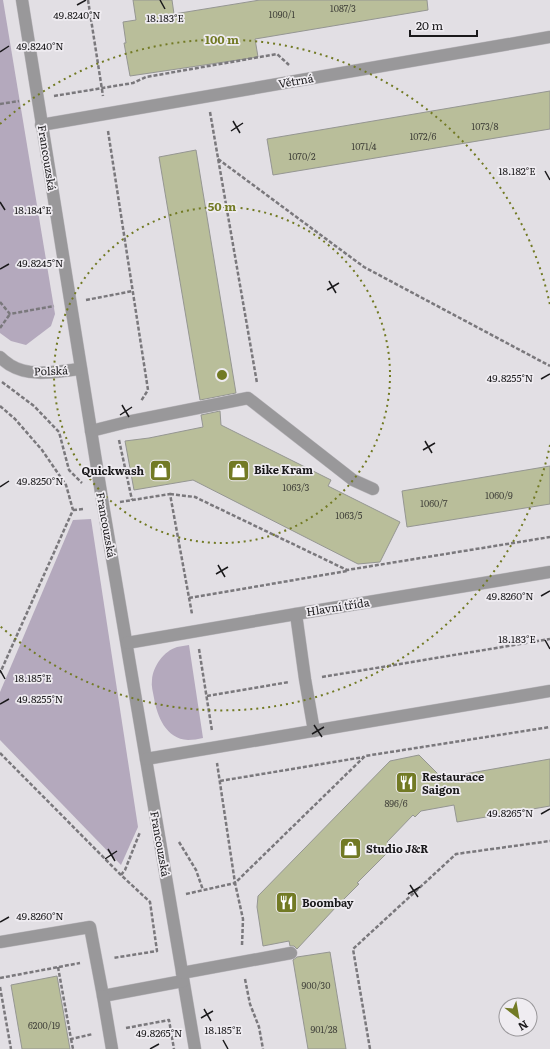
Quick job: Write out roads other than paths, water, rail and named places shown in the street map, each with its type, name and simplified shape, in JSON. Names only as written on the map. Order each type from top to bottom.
[{"type":"street","name":"Francouzská","points":[[22,0],[103,505],[195,1049]]},
{"type":"street","name":"Větrná","points":[[42,125],[550,37]]},
{"type":"street","name":"Polská","points":[[0,357],[11,366],[25,371],[41,373],[81,369]]},
{"type":"street","points":[[91,431],[127,422],[248,398],[353,480],[373,489]]},
{"type":"street","name":"Hlavní třída","points":[[127,643],[550,572]]},
{"type":"street","points":[[296,614],[314,731]]},
{"type":"street","points":[[146,759],[550,691]]},
{"type":"street","points":[[0,942],[90,928],[112,1049]]},
{"type":"street","points":[[103,996],[291,953]]},
{"type":"place","name":"Bike Kram","points":[[239,470]]},
{"type":"place","name":"Quickwash","points":[[160,471]]},
{"type":"place","name":"Restaurace Saigon","points":[[407,783]]},
{"type":"place","name":"Studio J&R","points":[[351,849]]},
{"type":"place","name":"Boombay","points":[[286,903]]}]
